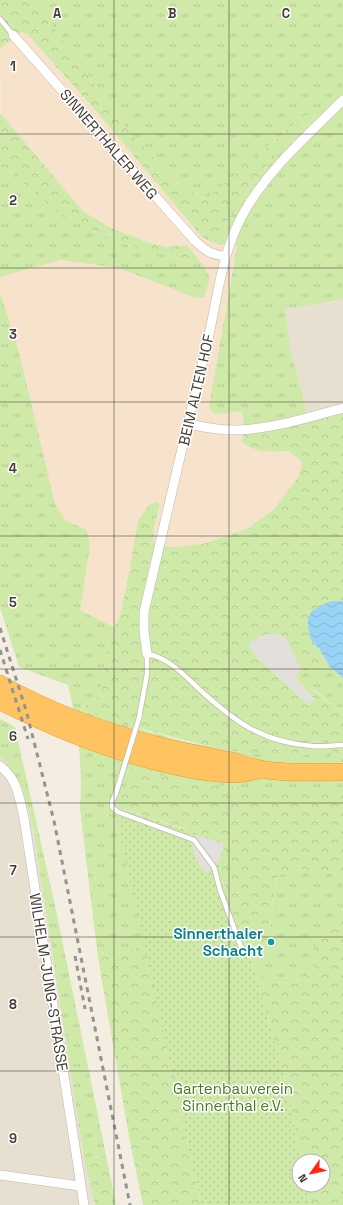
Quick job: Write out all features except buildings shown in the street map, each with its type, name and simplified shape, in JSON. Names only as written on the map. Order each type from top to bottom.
[{"type":"highway","points":[[0,684],[58,712],[110,731],[162,747],[228,760],[262,769],[303,772],[343,772]]},
{"type":"highway","points":[[0,701],[57,728],[103,746],[153,762],[220,774],[235,774],[262,769]]},
{"type":"street","name":"SINNERTHALER WEG","points":[[13,35],[195,241],[206,251],[216,255],[226,256]]},
{"type":"street","name":"BEIM ALTEN HOF","points":[[147,654],[144,631],[144,612],[215,310],[221,277],[233,233],[255,193],[278,166],[343,100]]},
{"type":"street","points":[[188,424],[223,430],[249,430],[343,408]]},
{"type":"street","name":"WILHELM-JUNG-STRASSE","points":[[0,766],[11,777],[17,786],[24,818],[84,1205]]},
{"type":"street","points":[[0,1175],[80,1186]]},
{"type":"lane","name":"SINNERTHALER WEG","points":[[0,19],[13,35]]},
{"type":"lane","name":"BEIM ALTEN HOF","points":[[147,654],[147,674],[140,718],[112,802],[112,807],[118,812],[194,840],[214,866],[220,890],[241,947]]},
{"type":"lane","points":[[147,654],[156,656],[173,665],[225,712],[245,726],[262,734],[290,743],[314,746],[343,745]]},
{"type":"shaded area","points":[[21,32],[27,34],[97,112],[201,236],[218,244],[237,246],[225,311],[221,414],[240,411],[243,415],[244,434],[241,441],[268,452],[289,451],[302,462],[300,476],[274,509],[247,529],[203,544],[172,547],[153,543],[154,527],[130,569],[120,616],[114,627],[80,610],[90,546],[65,520],[55,504],[18,348],[0,292],[0,277],[60,260],[119,268],[196,298],[203,265],[187,245],[168,247],[147,242],[111,228],[83,211],[1,115],[0,49]]},
{"type":"shaded area","points":[[343,299],[343,414],[309,421],[290,347],[285,308]]},
{"type":"shaded area","points":[[265,634],[278,634],[286,638],[301,669],[295,675],[296,679],[314,699],[309,705],[255,655],[249,645],[252,641]]},
{"type":"shaded area","points":[[0,756],[10,768],[23,790],[33,827],[84,1159],[95,1205],[0,1205]]},
{"type":"shaded area","points":[[196,835],[224,844],[219,861],[206,873],[196,860],[192,844]]},
{"type":"green space","points":[[0,0],[34,0],[127,129],[181,188],[206,199],[305,115],[316,115],[285,145],[247,190],[229,217],[218,244],[211,242],[201,236],[97,112],[27,34],[21,32],[0,49]]},
{"type":"green space","points":[[34,0],[343,0],[343,299],[285,309],[290,347],[309,421],[244,434],[243,415],[240,411],[221,414],[213,413],[209,407],[237,246],[218,244],[229,217],[247,190],[285,145],[316,115],[305,115],[206,199],[181,188],[127,129]]},
{"type":"green space","points":[[0,113],[83,211],[111,228],[147,242],[168,247],[187,245],[203,265],[110,240],[53,209],[0,162]]},
{"type":"green space","points":[[0,162],[53,209],[110,240],[203,265],[210,278],[204,297],[196,298],[119,268],[60,260],[0,277]]},
{"type":"green space","points":[[0,292],[18,348],[55,504],[65,520],[87,530],[90,546],[80,610],[114,627],[110,635],[99,696],[81,709],[167,737],[230,751],[308,754],[312,742],[322,741],[333,749],[343,764],[343,790],[259,790],[192,783],[132,769],[122,805],[126,810],[118,826],[145,946],[98,958],[80,809],[81,778],[79,747],[75,715],[68,685],[19,667],[0,608]]},
{"type":"green space","points":[[343,414],[343,601],[340,601],[311,640],[320,650],[330,667],[307,671],[301,669],[295,658],[249,645],[255,655],[309,705],[314,699],[307,691],[311,688],[343,714],[343,764],[334,762],[331,757],[333,749],[322,741],[312,742],[308,754],[296,759],[219,749],[117,722],[81,709],[99,696],[110,635],[120,616],[138,521],[149,505],[155,502],[160,504],[154,527],[153,543],[172,547],[203,544],[247,529],[274,509],[299,476],[302,462],[289,451],[276,452],[252,448],[241,441],[244,434]]},
{"type":"green space","points":[[330,667],[343,678],[343,714],[315,690],[311,688],[307,691],[296,679],[295,675],[301,669],[307,671]]},
{"type":"green space","points":[[0,719],[15,727],[56,910],[106,1155],[84,1159],[33,827],[23,790],[10,768],[0,756]]},
{"type":"green space","points":[[132,769],[192,783],[259,790],[343,790],[343,874],[300,869],[284,871],[276,879],[270,933],[274,939],[272,949],[256,944],[246,946],[219,870],[185,829],[126,810],[122,805],[120,799]]},
{"type":"green space","name":"Gartenbauverein Sinnerthal e.V.","points":[[126,810],[225,843],[219,870],[255,972],[286,1083],[299,1153],[291,1153],[291,1193],[308,1193],[310,1205],[201,1205],[118,826]]},
{"type":"green space","points":[[300,869],[343,874],[343,908],[336,920],[315,945],[316,963],[311,972],[293,983],[273,982],[255,972],[246,946],[255,944],[264,948],[274,939],[270,934],[276,879],[284,871]]},
{"type":"green space","points":[[343,908],[343,1205],[310,1205],[308,1193],[331,1193],[331,1153],[299,1153],[286,1083],[255,972],[273,982],[293,983],[311,972],[316,963],[312,956],[315,945],[336,920]]},
{"type":"green space","points":[[145,946],[201,1205],[143,1205],[130,1142],[98,958]]},
{"type":"green space","points":[[106,1155],[116,1205],[95,1205],[84,1159]]},
{"type":"water","points":[[332,601],[343,601],[343,678],[330,667],[320,650],[311,640],[308,627],[308,620],[311,612],[319,606]]},
{"type":"railway","points":[[0,628],[26,710],[54,821],[130,1205]]},
{"type":"railway","points":[[0,650],[28,739]]},
{"type":"railway","points":[[75,956],[85,1009]]},
{"type":"place","name":"Sinnerthaler Schacht","points":[[271,942]]}]
